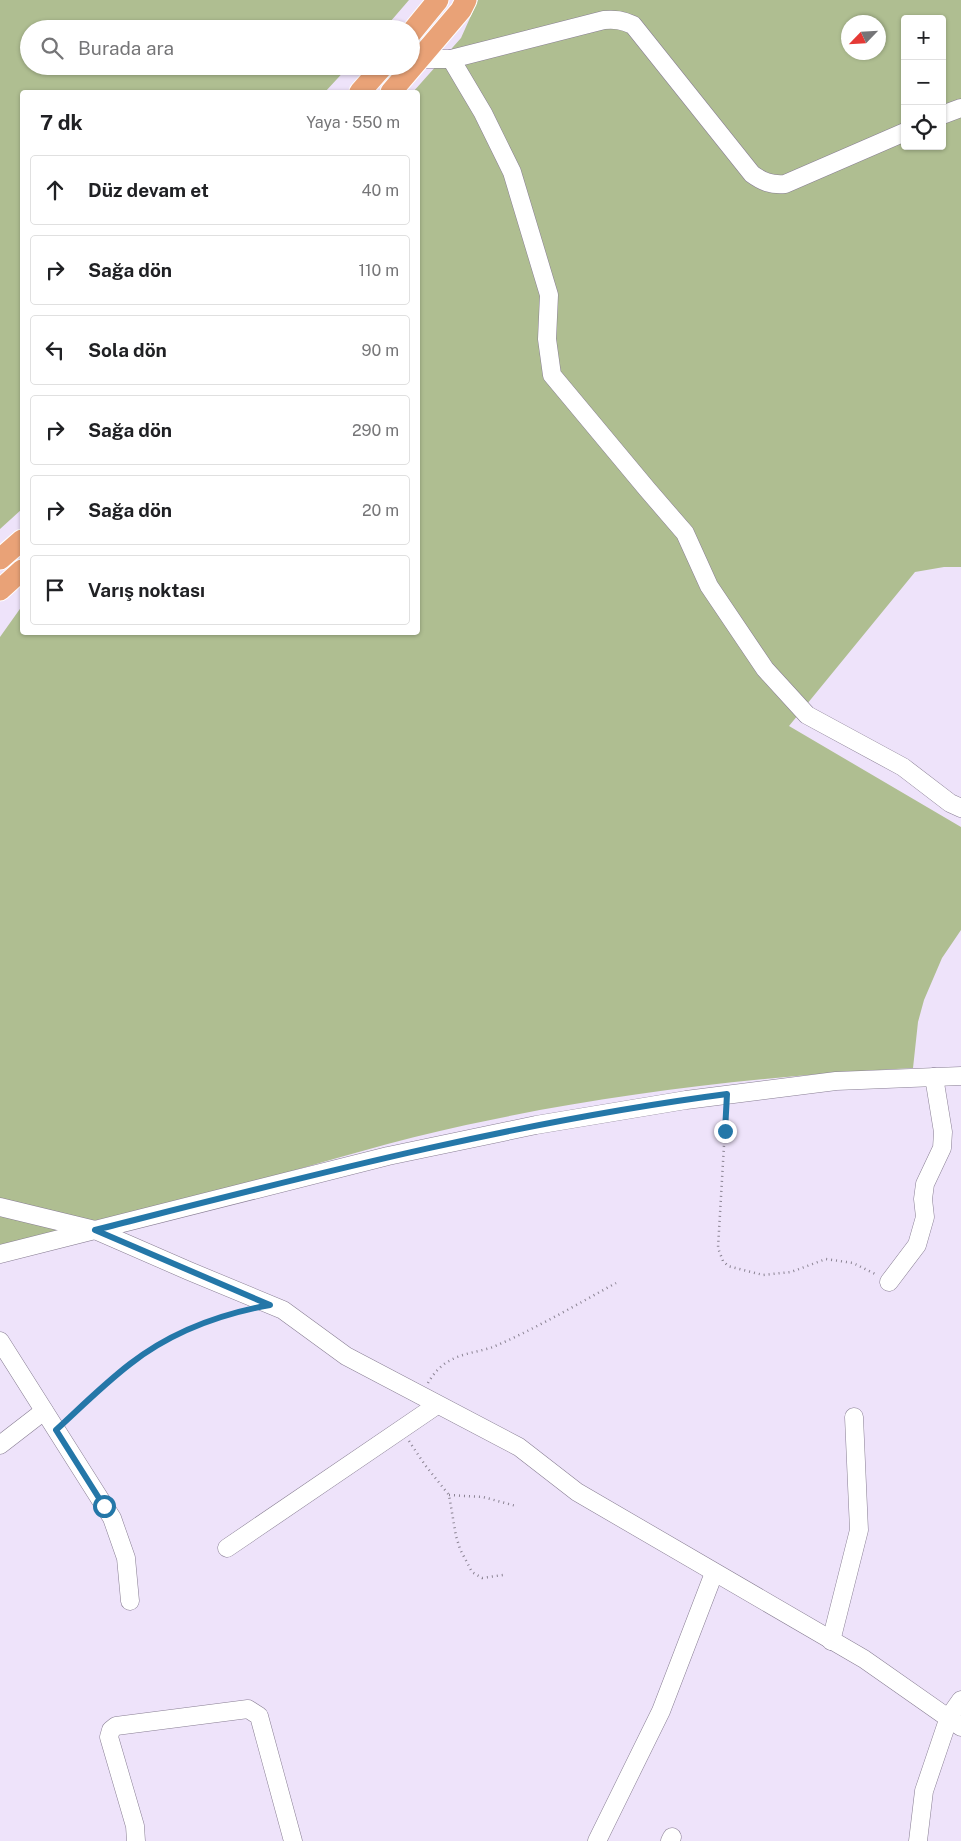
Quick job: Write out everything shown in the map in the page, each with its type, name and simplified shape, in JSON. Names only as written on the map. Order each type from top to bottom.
[{"type":"main road","points":[[420,21],[438,0]]},
{"type":"main road","points":[[420,59],[461,10],[466,0]]},
{"type":"main road","points":[[362,90],[375,75]]},
{"type":"main road","points":[[393,90],[406,75]]},
{"type":"main road","points":[[0,559],[20,542]]},
{"type":"main road","points":[[0,590],[20,572]]},
{"type":"street","points":[[420,59],[451,59],[604,20],[614,19],[623,21],[632,25],[752,174],[762,181],[773,185],[785,184],[901,134]]},
{"type":"street","points":[[451,59],[483,113],[512,172],[549,295],[547,339],[552,375],[685,532],[708,586],[765,669],[807,715],[903,767],[950,803],[961,808]]},
{"type":"street","points":[[946,114],[961,108]]},
{"type":"street","points":[[0,1254],[397,1154],[536,1126],[686,1100],[836,1080],[961,1076]]},
{"type":"street","points":[[889,1282],[917,1245],[925,1217],[923,1199],[925,1184],[942,1148],[943,1132],[934,1077]]},
{"type":"street","points":[[0,1207],[95,1230],[283,1310],[346,1356],[430,1402],[519,1447],[577,1492],[864,1659],[955,1722]]},
{"type":"street","points":[[0,1341],[112,1518],[126,1558],[130,1601]]},
{"type":"street","points":[[227,1548],[402,1430],[430,1402]]},
{"type":"street","points":[[0,1445],[44,1411]]},
{"type":"street","points":[[831,1640],[859,1530],[854,1416]]},
{"type":"street","points":[[597,1841],[661,1711],[714,1573]]},
{"type":"street","points":[[918,1841],[924,1791],[955,1722],[961,1700]]},
{"type":"street","points":[[136,1841],[135,1826],[110,1737],[111,1730],[116,1726],[248,1709],[259,1716],[293,1841]]},
{"type":"path","points":[[727,1094],[718,1248],[723,1261],[735,1269],[763,1275],[791,1272],[826,1259],[853,1263],[889,1282]]},
{"type":"path","points":[[430,1402],[430,1379],[447,1362],[454,1358],[492,1347],[542,1323],[616,1283]]},
{"type":"path","points":[[56,1430],[130,1364],[168,1339],[228,1314],[270,1305]]},
{"type":"path","points":[[402,1430],[425,1465],[449,1495],[456,1536],[472,1572],[482,1578],[503,1575]]},
{"type":"path","points":[[449,1495],[483,1497],[516,1506]]},
{"type":"green space","points":[[0,0],[409,0],[392,20],[20,20],[20,75],[341,75],[327,90],[20,90],[20,511],[0,529]]},
{"type":"green space","points":[[478,0],[961,0],[961,567],[944,567],[915,572],[789,726],[961,827],[961,930],[942,958],[924,1000],[918,1022],[913,1068],[744,1081],[632,1095],[521,1114],[388,1144],[0,1254],[0,637],[20,609],[20,635],[420,635],[420,90],[415,90],[461,38]]},
{"type":"route","points":[[104,1506],[56,1430],[130,1364],[149,1350],[208,1321],[249,1308],[270,1305],[95,1230],[388,1156],[536,1126],[727,1094],[725,1131]]}]
